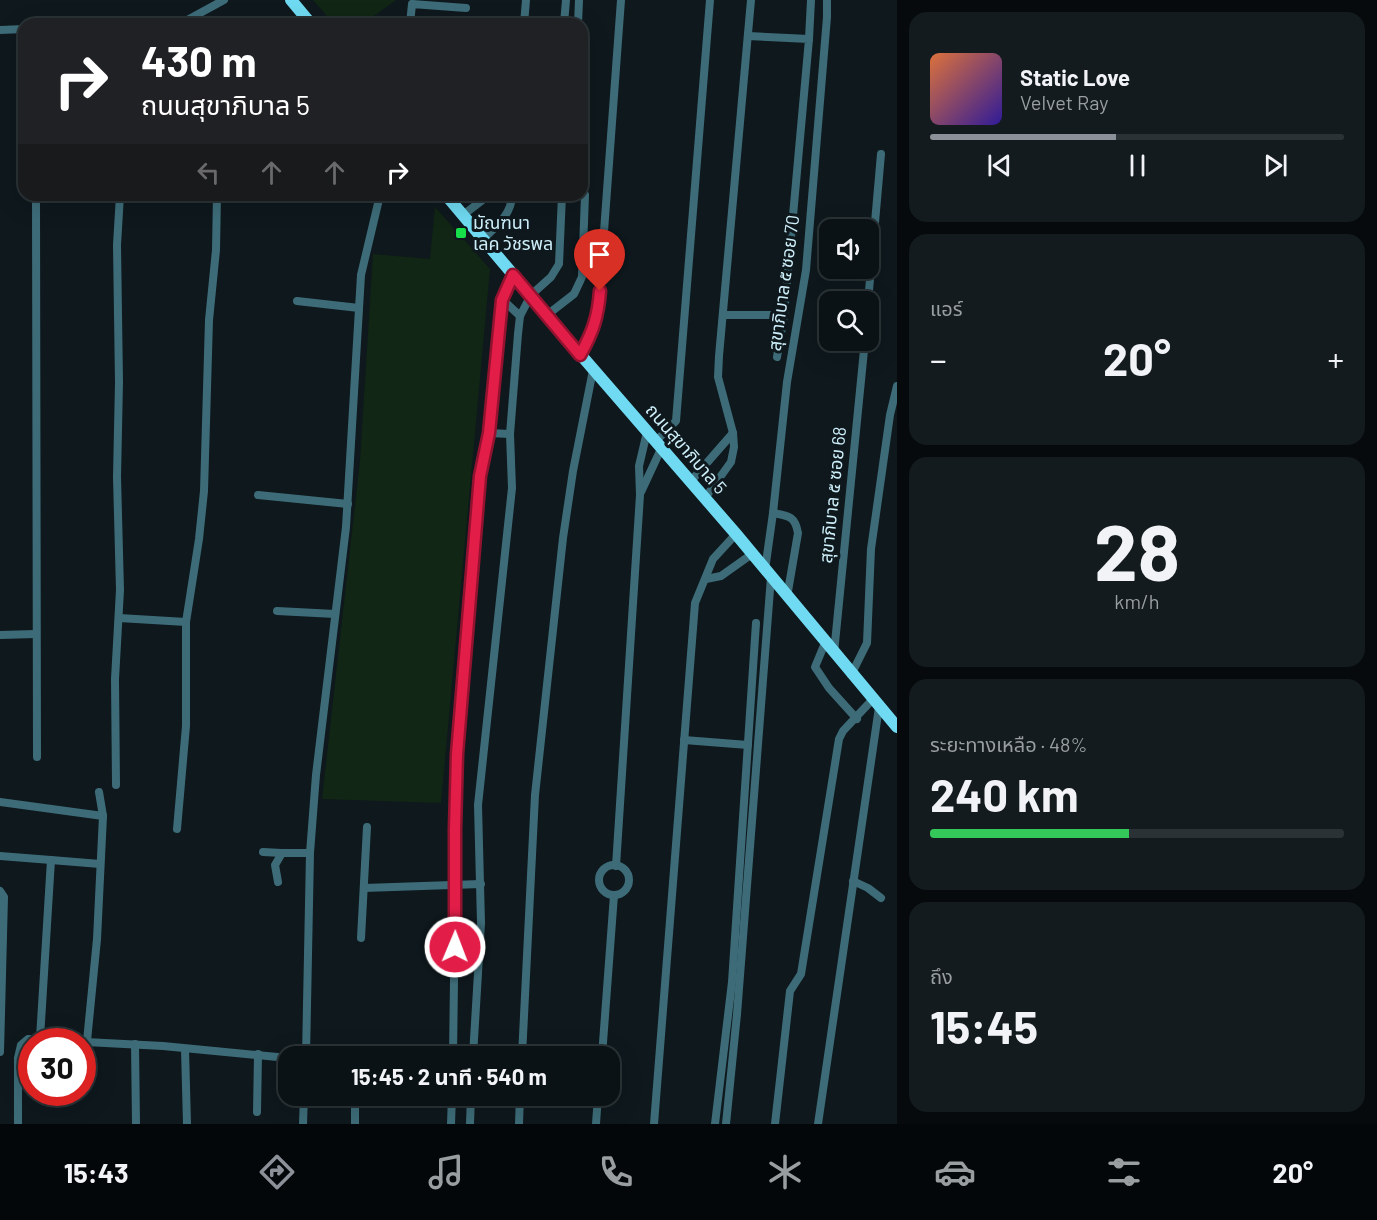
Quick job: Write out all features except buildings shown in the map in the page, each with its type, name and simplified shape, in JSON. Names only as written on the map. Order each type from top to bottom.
[{"type":"main road","points":[[291,0],[306,18]]},
{"type":"main road","name":"ถนนสุขาภิบาล 5","points":[[451,201],[592,370],[736,534],[851,675],[897,727]]},
{"type":"street","points":[[189,18],[211,3],[224,0]]},
{"type":"street","points":[[524,18],[526,0]]},
{"type":"street","points":[[564,18],[566,0]]},
{"type":"street","points":[[578,18],[579,0]]},
{"type":"street","points":[[580,355],[593,332],[598,313],[621,0]]},
{"type":"street","points":[[616,866],[640,495],[639,466],[655,441],[676,421],[710,0]]},
{"type":"street","points":[[705,498],[731,462],[734,447],[733,434],[718,377],[751,0]]},
{"type":"street","points":[[777,357],[784,315],[811,0]]},
{"type":"street","name":"สุขาภิบาล ๕ ซอย 70","points":[[726,1124],[737,1014],[773,513],[787,382],[806,270],[827,0]]},
{"type":"street","points":[[411,18],[412,4],[466,8]]},
{"type":"street","points":[[0,30],[18,29]]},
{"type":"street","points":[[748,36],[808,39]]},
{"type":"street","points":[[869,291],[881,154]]},
{"type":"street","points":[[36,201],[37,758]]},
{"type":"street","points":[[116,784],[115,679],[119,618],[117,245],[120,201]]},
{"type":"street","points":[[177,829],[186,726],[186,622],[204,491],[209,320],[216,250],[217,201]]},
{"type":"street","points":[[306,1046],[310,853],[316,767],[348,504],[363,260],[373,230],[379,201]]},
{"type":"street","points":[[463,215],[481,201]]},
{"type":"street","points":[[483,239],[499,224],[512,205],[512,201]]},
{"type":"street","points":[[474,1046],[481,923],[478,805],[512,488],[510,434],[520,316],[531,295],[550,277],[559,264],[562,201]]},
{"type":"street","points":[[547,315],[574,294],[582,277],[585,201]]},
{"type":"street","points":[[453,1046],[457,754],[480,476],[489,433],[502,300],[513,275]]},
{"type":"street","points":[[502,300],[520,316]]},
{"type":"street","points":[[297,302],[359,308]]},
{"type":"street","points":[[723,315],[784,315]]},
{"type":"street","name":"สุขาภิบาล ๕ ซอย 68","points":[[834,654],[864,351]]},
{"type":"street","points":[[522,1046],[535,795],[563,538],[592,370]]},
{"type":"street","points":[[851,675],[867,643],[872,549],[890,415],[897,386]]},
{"type":"street","points":[[489,433],[510,434]]},
{"type":"street","points":[[691,481],[733,434]]},
{"type":"street","points":[[640,495],[655,441]]},
{"type":"street","points":[[258,495],[348,504]]},
{"type":"street","points":[[773,513],[790,517],[796,522],[798,533],[787,597]]},
{"type":"street","points":[[654,1124],[695,603],[699,588],[706,579],[713,559],[736,534]]},
{"type":"street","points":[[706,579],[721,576],[752,554]]},
{"type":"street","points":[[277,611],[335,614]]},
{"type":"street","points":[[119,618],[186,622]]},
{"type":"street","points":[[715,1124],[732,982],[756,623]]},
{"type":"street","points":[[0,635],[36,634]]},
{"type":"street","points":[[825,643],[815,667],[829,688],[857,719]]},
{"type":"street","points":[[775,1124],[790,991],[801,974],[837,750],[843,731],[876,703]]},
{"type":"street","points":[[818,1124],[876,703]]},
{"type":"street","points":[[684,740],[748,745]]},
{"type":"street","points":[[88,1028],[97,939],[103,816],[99,792]]},
{"type":"street","points":[[0,802],[103,816]]},
{"type":"street","points":[[361,938],[368,827]]},
{"type":"street","points":[[263,852],[310,853]]},
{"type":"street","points":[[278,882],[275,865],[282,853]]},
{"type":"street","points":[[0,856],[100,864]]},
{"type":"street","points":[[41,1028],[51,860]]},
{"type":"street","points":[[616,866],[621,867],[628,874],[629,884],[624,892],[614,895],[606,893],[600,882],[604,870],[616,866]]},
{"type":"street","points":[[853,881],[868,888],[881,898]]},
{"type":"street","points":[[364,888],[481,884]]},
{"type":"street","points":[[0,891],[4,897],[0,1052]]},
{"type":"street","points":[[603,1046],[614,895]]},
{"type":"street","points":[[96,1042],[278,1057]]},
{"type":"street","points":[[135,1044],[136,1124]]},
{"type":"street","points":[[185,1049],[187,1124]]},
{"type":"street","points":[[257,1112],[258,1054]]},
{"type":"street","points":[[18,1106],[18,1124]]},
{"type":"street","points":[[303,1124],[304,1106]]},
{"type":"street","points":[[355,1124],[356,1106]]},
{"type":"street","points":[[451,1124],[452,1106]]},
{"type":"street","points":[[470,1124],[471,1106]]},
{"type":"street","points":[[519,1124],[520,1106]]},
{"type":"street","points":[[596,1124],[597,1106]]},
{"type":"green space","points":[[313,0],[396,0],[371,18],[329,18]]},
{"type":"green space","points":[[435,207],[490,269],[441,803],[322,799],[360,461],[373,254],[430,259]]},
{"type":"place","name":"มัณฑนา เลค วัชรพล","points":[[461,233]]},
{"type":"route","points":[[455,947],[457,754],[480,476],[489,433],[502,300],[513,275],[580,355],[593,332],[600,291]]}]
